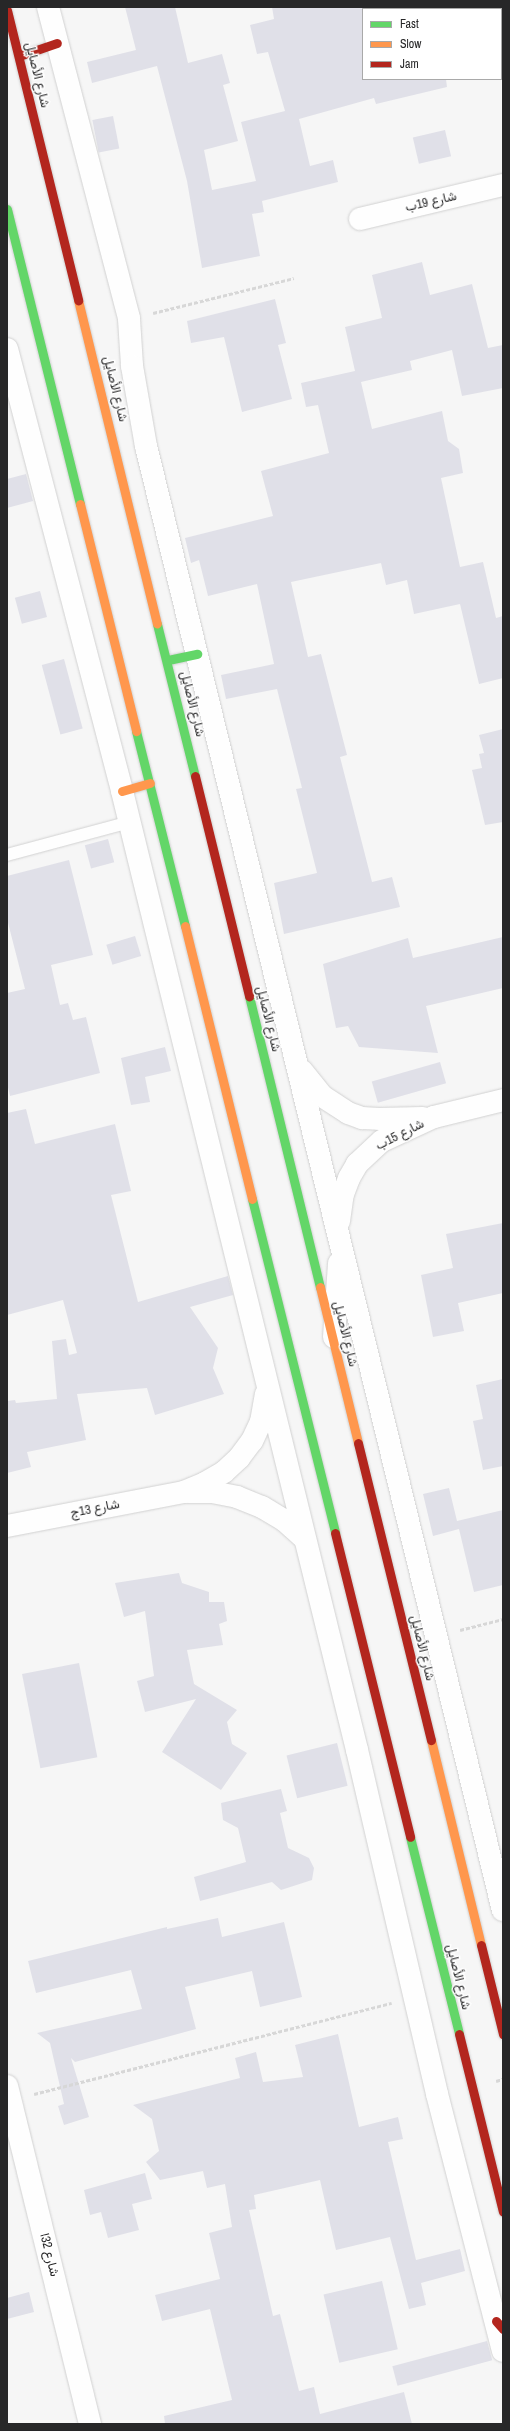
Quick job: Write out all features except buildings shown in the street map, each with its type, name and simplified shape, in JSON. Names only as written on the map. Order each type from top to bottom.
[{"type":"street","points":[[48,7],[129,319],[132,366],[145,440],[503,1910]]},
{"type":"street","name":"شارع الأصايل","points":[[7,10],[168,660],[503,2034]]},
{"type":"street","points":[[18,56],[58,43]]},
{"type":"street","name":"شارع 19ب","points":[[360,219],[503,185]]},
{"type":"street","name":"شارع الأصايل","points":[[7,209],[503,2212]]},
{"type":"street","points":[[7,349],[130,822],[266,1380],[414,1998],[499,2325],[503,2350]]},
{"type":"street","points":[[168,660],[197,654]]},
{"type":"street","points":[[122,790],[150,783]]},
{"type":"street","name":"شارع 15ب","points":[[295,1058],[311,1085],[334,1105],[348,1113],[362,1118],[379,1120],[434,1117],[503,1100]]},
{"type":"street","name":"شارع 15ب","points":[[340,1242],[339,1220],[343,1194],[357,1164],[382,1141],[434,1117]]},
{"type":"street","points":[[334,1345],[340,1242]]},
{"type":"street","name":"شارع 13ج","points":[[184,1492],[224,1472],[240,1458],[252,1441],[261,1422],[266,1380]]},
{"type":"street","name":"شارع 13ج","points":[[7,1526],[184,1492],[212,1492],[237,1497],[262,1507],[284,1520],[304,1538]]},
{"type":"street","name":"شارع 32ا","points":[[9,2093],[90,2424]]},
{"type":"lane","points":[[7,855],[130,822]]},
{"type":"path","points":[[129,319],[294,278]]},
{"type":"path","points":[[437,1636],[503,1619]]},
{"type":"path","points":[[9,2093],[414,1998]]},
{"type":"traffic: fast","points":[[7,209],[80,504]]},
{"type":"traffic: fast","points":[[157,624],[195,776]]},
{"type":"traffic: fast","points":[[168,660],[197,654]]},
{"type":"traffic: fast","points":[[136,731],[185,926]]},
{"type":"traffic: fast","points":[[249,996],[320,1287]]},
{"type":"traffic: fast","points":[[252,1199],[335,1533]]},
{"type":"traffic: fast","points":[[410,1837],[459,2034]]},
{"type":"traffic: slow","points":[[78,300],[157,624]]},
{"type":"traffic: slow","points":[[80,504],[136,731]]},
{"type":"traffic: slow","points":[[122,791],[150,783]]},
{"type":"traffic: slow","points":[[185,926],[252,1199]]},
{"type":"traffic: slow","points":[[320,1287],[358,1443]]},
{"type":"traffic: slow","points":[[431,1740],[481,1945]]},
{"type":"traffic: jam","points":[[7,10],[78,300]]},
{"type":"traffic: jam","points":[[19,56],[57,43]]},
{"type":"traffic: jam","points":[[195,776],[249,996]]},
{"type":"traffic: jam","points":[[358,1443],[431,1740]]},
{"type":"traffic: jam","points":[[335,1533],[410,1837]]},
{"type":"traffic: jam","points":[[481,1945],[503,2034]]},
{"type":"traffic: jam","points":[[459,2034],[503,2212]]},
{"type":"traffic: jam","points":[[496,2321],[503,2329]]}]
